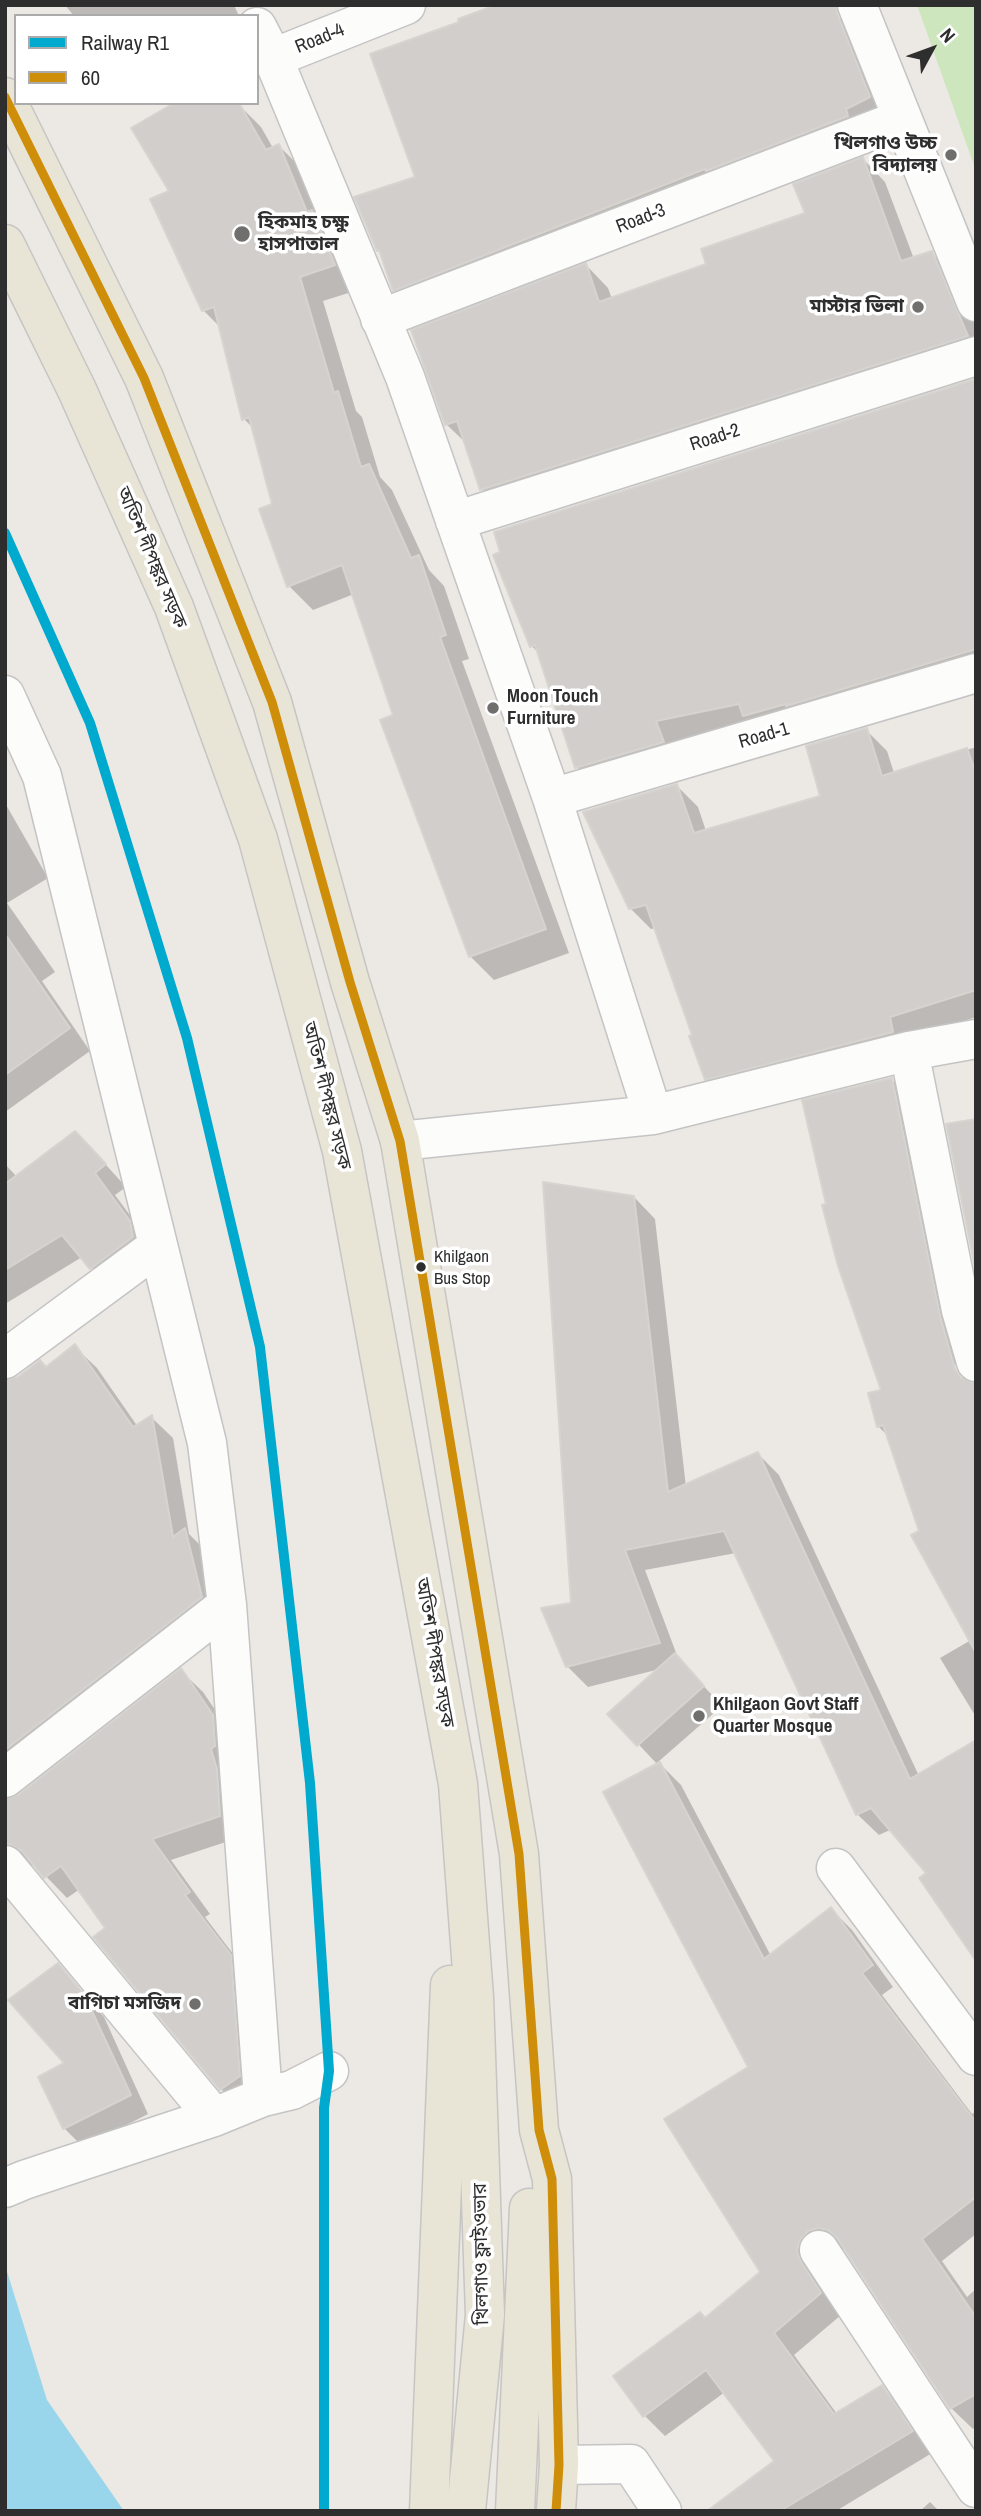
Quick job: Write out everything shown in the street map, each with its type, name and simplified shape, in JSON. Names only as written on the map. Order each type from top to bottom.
[{"type":"main road","points":[[5,97],[144,377],[272,702],[350,982],[400,1141],[519,1854],[539,2130],[552,2179],[559,2465],[556,2511]]},
{"type":"main road","name":"অতিশ দীপঙ্কর সড়ক","points":[[5,244],[77,390],[174,607],[258,839],[342,1151],[458,1784],[474,1997]]},
{"type":"main road","points":[[342,1151],[400,1141]]},
{"type":"main road","points":[[429,2511],[450,1996],[451,1873],[458,1784]]},
{"type":"main road","name":"খিলগাও ফ্লাইওভার","points":[[466,2511],[485,2315],[474,1997]]},
{"type":"main road","points":[[515,2511],[530,2174],[539,2130]]},
{"type":"street","name":"Road-4","points":[[265,42],[406,5]]},
{"type":"street","points":[[856,5],[976,302]]},
{"type":"street","points":[[265,42],[404,377],[552,798],[653,1115]]},
{"type":"street","name":"Road-3","points":[[380,319],[902,119]]},
{"type":"street","name":"Road-2","points":[[455,521],[976,356]]},
{"type":"street","name":"Road-1","points":[[552,798],[976,673]]},
{"type":"street","points":[[5,695],[42,776],[207,1443],[227,1605],[263,2097]]},
{"type":"street","points":[[400,1141],[653,1115],[909,1051],[976,1039]]},
{"type":"street","points":[[909,1051],[961,1310],[976,1362]]},
{"type":"street","points":[[13,1341],[158,1245]]},
{"type":"street","points":[[5,1778],[227,1605]]},
{"type":"street","points":[[5,1865],[214,2117]]},
{"type":"street","points":[[836,1868],[976,2056]]},
{"type":"street","points":[[5,2189],[24,2180],[214,2117],[263,2097],[292,2090],[328,2071]]},
{"type":"street","points":[[819,2250],[976,2488]]},
{"type":"street","points":[[559,2465],[631,2464],[662,2511]]},
{"type":"green space","points":[[917,5],[976,5],[976,171]]},
{"type":"water","points":[[5,2265],[47,2400],[124,2511],[5,2511]]},
{"type":"building","points":[[496,5],[836,5],[870,97],[846,109],[848,116],[393,291],[379,250],[377,251],[354,197],[415,177],[370,54],[459,22],[458,19]]},
{"type":"building","points":[[171,105],[240,105],[266,150],[279,144],[307,212],[312,210],[335,265],[300,277],[334,393],[338,391],[361,467],[369,464],[411,558],[419,555],[446,635],[440,637],[546,929],[469,957],[380,720],[393,715],[342,565],[287,587],[259,509],[272,504],[249,417],[242,420],[214,307],[202,311],[150,199],[169,191],[131,128]]},
{"type":"building","points":[[863,157],[901,261],[932,251],[968,336],[480,490],[457,421],[445,425],[411,330],[586,263],[599,302],[706,264],[701,249],[805,213],[793,184]]},
{"type":"building","points":[[976,379],[976,649],[786,706],[743,716],[739,704],[656,721],[664,742],[575,768],[535,645],[530,647],[493,555],[500,552],[494,532]]},
{"type":"building","points":[[867,728],[882,776],[967,748],[976,774],[976,990],[890,1017],[893,1032],[705,1080],[646,905],[629,909],[583,812],[677,784],[694,833],[820,796],[806,746]]},
{"type":"building","points":[[5,934],[70,1028],[5,1075]]},
{"type":"building","points":[[892,1078],[940,1316],[955,1369],[961,1378],[976,1383],[976,1653],[911,1535],[919,1531],[883,1425],[877,1427],[868,1393],[881,1390],[838,1266],[822,1205],[826,1204],[802,1100]]},
{"type":"building","points":[[976,1119],[976,1272],[946,1124]]},
{"type":"building","points":[[75,1131],[106,1164],[95,1173],[130,1221],[133,1237],[90,1269],[62,1235],[5,1270],[5,1184]]},
{"type":"building","points":[[543,1182],[634,1196],[668,1492],[758,1452],[910,1779],[976,1740],[976,1961],[919,1878],[926,1873],[871,1808],[856,1815],[724,1531],[625,1550],[660,1643],[566,1667],[541,1608],[571,1603]]},
{"type":"building","points":[[75,1344],[133,1427],[152,1415],[173,1537],[185,1528],[202,1597],[5,1750],[5,1380],[18,1377],[40,1360],[46,1367]]},
{"type":"building","points":[[675,1653],[704,1686],[637,1746],[607,1714]]},
{"type":"building","points":[[181,1668],[213,1715],[215,1746],[211,1749],[217,1769],[220,1816],[152,1839],[190,1892],[185,1895],[231,1955],[240,2076],[220,2090],[93,1937],[105,1928],[61,1866],[44,1878],[22,1851],[5,1842],[5,1799],[18,1795]]},
{"type":"building","points":[[660,1762],[764,1959],[831,1907],[873,1965],[862,1973],[976,2122],[976,2197],[922,2239],[976,2317],[976,2394],[950,2409],[837,2238],[828,2230],[818,2228],[808,2231],[799,2241],[797,2252],[821,2293],[774,2333],[834,2414],[882,2385],[913,2431],[780,2511],[707,2511],[774,2461],[706,2370],[643,2417],[613,2376],[700,2312],[705,2318],[760,2272],[664,2119],[748,2067],[603,1792]]},
{"type":"building","points":[[58,1963],[85,1996],[131,2095],[63,2129],[38,2077],[64,2063],[8,2000]]},
{"type":"rail line","name":"R1","points":[[5,533],[90,723],[187,1038],[260,1347],[310,1783],[329,2071],[324,2108],[324,2511]]},
{"type":"transit line","name":"60","points":[[5,97],[144,378],[272,702],[350,982],[400,1141],[519,1854],[539,2130],[552,2179],[559,2465],[556,2511]]},
{"type":"place","name":"খিলগাও উচ্চ বিদ্যালয়","points":[[951,155]]},
{"type":"place","name":"হিকমাহ চক্ষু হাসপাতাল","points":[[242,234]]},
{"type":"place","name":"মাস্টার ভিলা","points":[[918,307]]},
{"type":"place","name":"Moon Touch Furniture","points":[[493,708]]},
{"type":"place","name":"Khilgaon Bus Stop","points":[[421,1267]]},
{"type":"place","name":"Khilgaon Govt Staff Quarter Mosque","points":[[699,1716]]},
{"type":"place","name":"বাগিচা মসজিদ","points":[[195,2004]]}]
